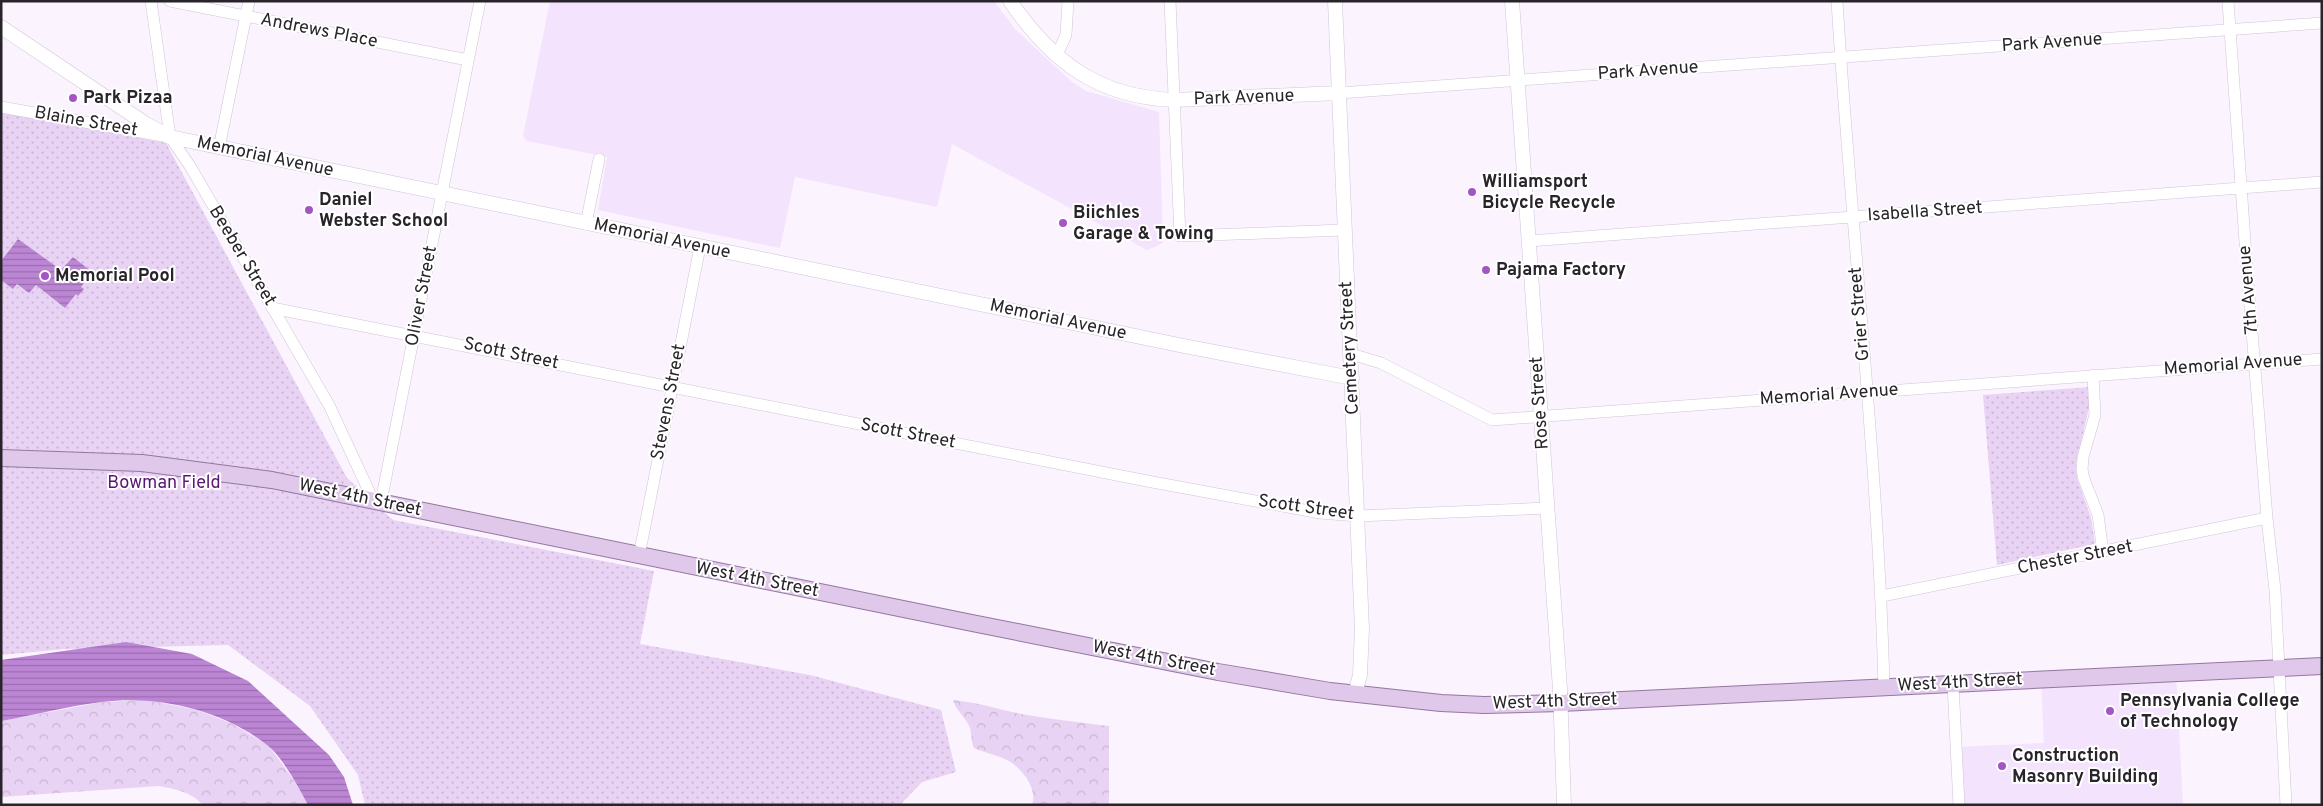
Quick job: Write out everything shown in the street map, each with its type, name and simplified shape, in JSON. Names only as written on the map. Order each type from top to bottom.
[{"type":"main road","name":"West 4th Street","points":[[1,458],[87,459],[171,465],[263,478],[639,556],[1194,667],[1355,694],[1484,705],[2322,666]]},
{"type":"street","name":"Beeber Street","points":[[151,1],[170,137],[190,166],[329,405],[377,501]]},
{"type":"street","name":"Andrews Place","points":[[170,1],[468,60]]},
{"type":"street","points":[[219,148],[249,1]]},
{"type":"street","name":"Oliver Street","points":[[377,501],[414,334],[480,1]]},
{"type":"street","name":"Park Avenue","points":[[1010,1],[1032,30],[1057,55],[1087,78],[1121,93],[1153,100],[1339,93],[2322,23]]},
{"type":"street","points":[[1057,55],[1066,35],[1068,1]]},
{"type":"street","points":[[1170,1],[1180,236],[1345,230]]},
{"type":"street","name":"Cemetery Street","points":[[1335,1],[1358,516],[1362,658],[1355,694]]},
{"type":"street","name":"Rose Street","points":[[1512,1],[1560,702],[1564,805]]},
{"type":"street","name":"Grier Street","points":[[1837,1],[1882,596],[1884,687]]},
{"type":"street","name":"7th Avenue","points":[[2228,1],[2267,518],[2275,590],[2286,805]]},
{"type":"street","name":"Memorial Avenue","points":[[1,26],[146,124],[170,137],[1184,346],[1352,378]]},
{"type":"street","name":"Blaine Street","points":[[1,107],[170,137]]},
{"type":"street","points":[[586,224],[599,159]]},
{"type":"street","name":"Isabella Street","points":[[1529,240],[2322,182]]},
{"type":"street","name":"Stevens Street","points":[[639,556],[700,247]]},
{"type":"street","name":"Scott Street","points":[[272,308],[414,334],[1219,495],[1329,514],[1358,516],[1547,508]]},
{"type":"street","name":"Memorial Avenue","points":[[1351,354],[1380,363],[1492,420],[2322,359]]},
{"type":"street","points":[[2094,375],[2095,415],[2083,457],[2082,470],[2098,515],[2103,552]]},
{"type":"street","name":"Chester Street","points":[[1882,596],[2267,518]]},
{"type":"street","points":[[1953,684],[1959,805]]},
{"type":"shaded area","points":[[550,1],[994,1],[1015,29],[1072,82],[1086,91],[1159,112],[1163,243],[1147,250],[952,144],[937,207],[795,177],[780,248],[598,210],[607,157],[527,141],[523,136]]},
{"type":"shaded area","name":"Memorial Pool","points":[[18,239],[61,270],[73,257],[92,272],[81,287],[84,289],[78,296],[76,294],[65,308],[36,285],[29,293],[17,284],[13,289],[1,280],[1,261]]},
{"type":"shaded area","points":[[126,642],[192,654],[248,681],[329,755],[344,777],[353,805],[308,805],[284,764],[267,745],[230,723],[210,714],[189,708],[167,703],[124,700],[77,706],[1,721],[1,660]]},
{"type":"shaded area","name":"Pennsylvania College of Technology","points":[[2176,673],[2183,805],[1959,805],[1956,747],[2044,743],[2041,679]]},
{"type":"green space","name":"Bowman Field","points":[[1,112],[166,143],[347,478],[393,520],[654,571],[640,644],[810,675],[941,710],[956,772],[922,782],[900,805],[365,805],[358,775],[310,706],[228,645],[65,649],[1,655]]},
{"type":"green space","points":[[2090,387],[2090,403],[2076,464],[2077,478],[2091,518],[2095,544],[1997,565],[1983,395]]},
{"type":"green space","points":[[148,700],[197,710],[233,724],[269,746],[296,783],[308,805],[203,805],[188,794],[159,786],[1,797],[1,721],[102,702]]},
{"type":"green space","points":[[953,700],[1021,714],[1109,726],[1109,805],[1032,805],[1033,792],[1031,786],[1018,768],[1007,760],[974,748],[970,728]]},
{"type":"place","name":"Park Pizaa","points":[[73,98]]},
{"type":"place","name":"Williamsport Bicycle Recycle","points":[[1472,192]]},
{"type":"place","name":"Daniel Webster School","points":[[309,210]]},
{"type":"place","name":"Biichles Garage & Towing","points":[[1063,223]]},
{"type":"place","name":"Pajama Factory","points":[[1486,270]]},
{"type":"place","name":"Memorial Pool","points":[[45,276]]},
{"type":"place","name":"Pennsylvania College of Technology","points":[[2110,711]]},
{"type":"place","name":"Construction Masonry Building","points":[[2002,766]]}]
